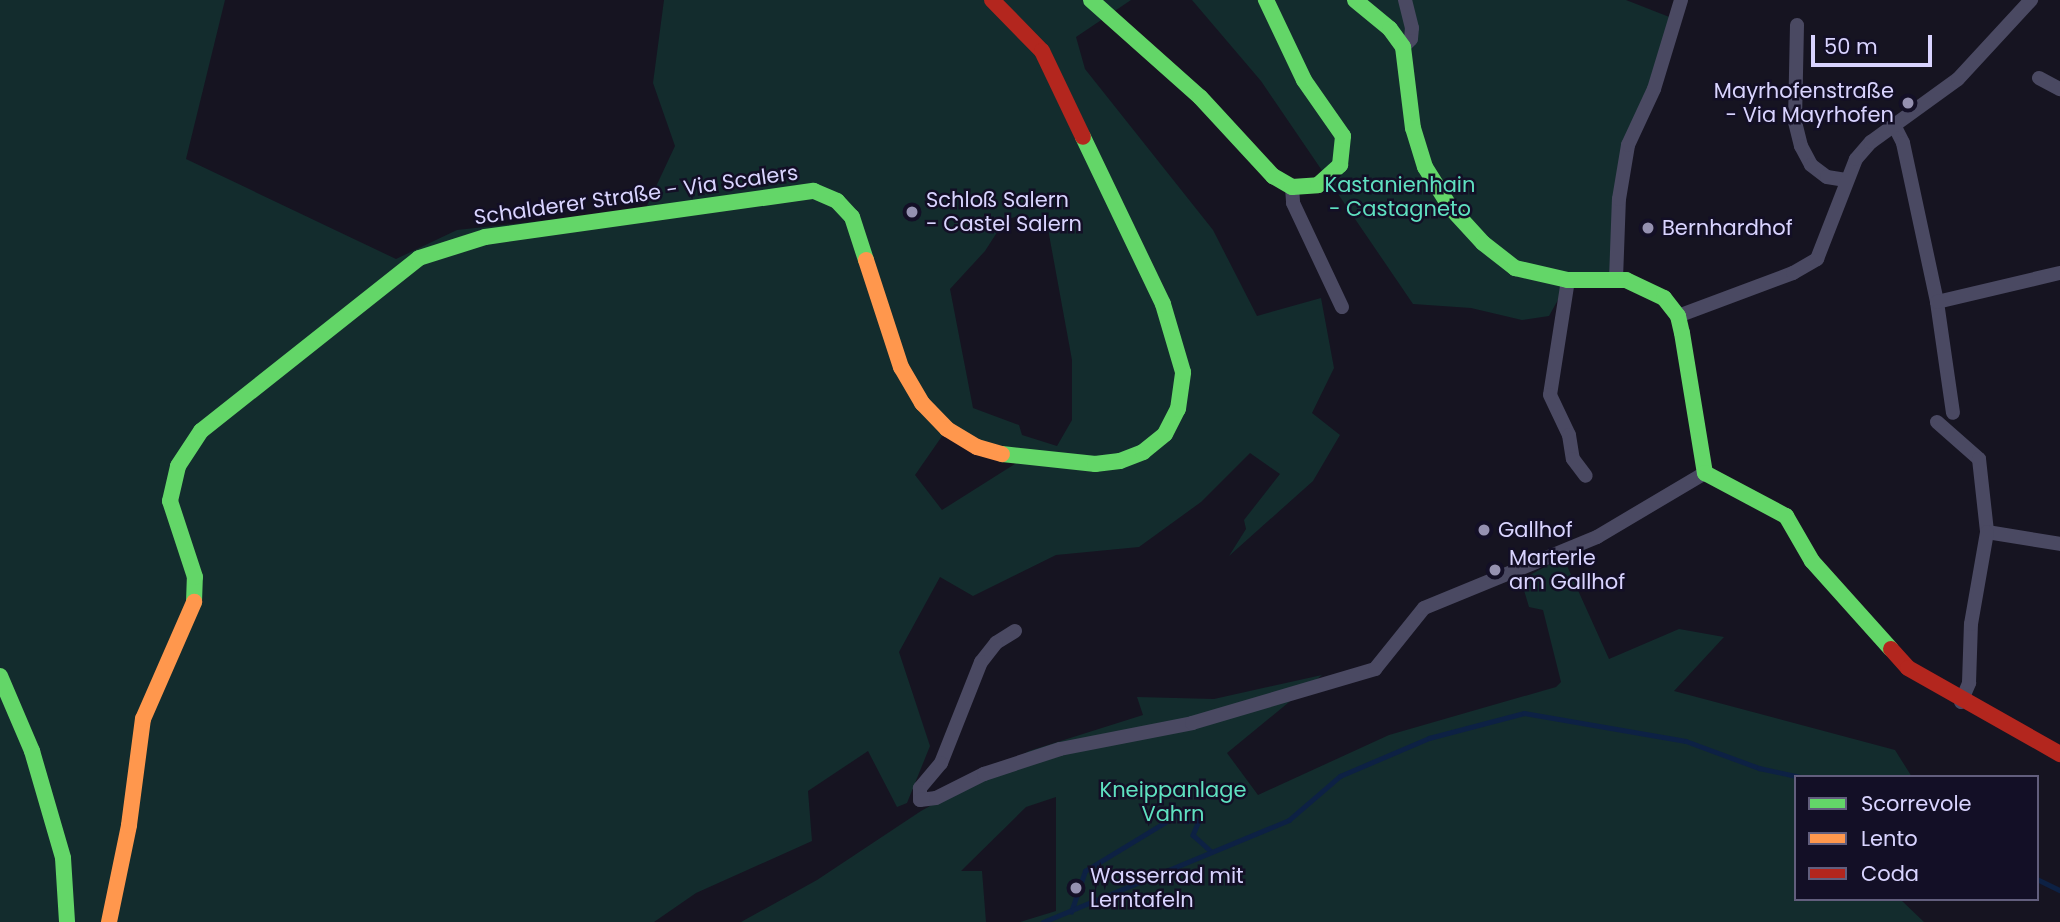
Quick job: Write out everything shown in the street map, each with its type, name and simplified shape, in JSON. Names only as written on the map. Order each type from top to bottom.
[{"type":"street","name":"Schalderer Straße - Via Scalers","points":[[108,922],[129,825],[143,719],[187,627],[196,593],[191,561],[174,523],[172,483],[187,449],[396,272],[451,244],[814,191],[837,201],[852,218],[901,367],[922,404],[947,429],[977,447],[1021,460],[1095,464],[1120,461],[1143,452],[1165,433],[1178,409],[1182,372],[1174,339],[1152,281],[1042,51],[992,0]]},
{"type":"street","points":[[1091,0],[1200,97],[1273,176],[1292,187],[1318,185],[1334,174],[1343,157],[1343,136],[1304,80],[1266,0]]},
{"type":"street","points":[[1355,0],[1390,29],[1403,47],[1418,147],[1442,197],[1483,243],[1507,263],[1532,275],[1569,280],[1616,279],[1655,290],[1678,316],[1705,473]]},
{"type":"street","points":[[1403,47],[1411,39],[1412,28],[1405,0]]},
{"type":"street","points":[[1616,279],[1619,199],[1628,145],[1654,89],[1681,0]]},
{"type":"street","points":[[1678,316],[1793,273],[1817,259],[1829,237],[1846,180],[1871,142],[1958,79],[2031,0]]},
{"type":"street","points":[[1797,25],[1795,122],[1801,146],[1811,165],[1827,177],[1846,180]]},
{"type":"street","points":[[2039,78],[2060,89]]},
{"type":"street","points":[[1894,125],[1903,143],[1937,302],[1953,412]]},
{"type":"street","points":[[1292,187],[1293,203],[1342,307]]},
{"type":"street","points":[[1937,302],[2060,274]]},
{"type":"street","points":[[1569,280],[1550,396],[1569,435],[1573,460],[1586,476]]},
{"type":"street","points":[[1937,422],[1979,459],[1987,532],[1971,624],[1969,682],[1961,702]]},
{"type":"street","points":[[1015,631],[996,643],[981,662],[941,763],[920,788],[920,800],[936,798],[984,774],[1060,749],[1192,723],[1376,669],[1424,608],[1597,537],[1705,473]]},
{"type":"street","points":[[1705,473],[1786,516],[1812,561],[1891,653],[1961,702],[2060,754]]},
{"type":"street","points":[[1987,532],[2060,544]]},
{"type":"street","points":[[0,676],[32,751],[63,858],[67,922]]},
{"type":"green space","points":[[0,0],[225,0],[186,159],[396,259],[457,230],[645,210],[675,146],[653,83],[664,0],[1131,0],[1076,37],[1085,69],[1213,230],[1257,316],[1321,298],[1334,368],[1312,413],[1340,435],[1313,481],[1229,556],[1246,529],[1244,520],[1280,474],[1250,453],[1201,502],[1139,547],[1056,555],[973,596],[940,577],[899,652],[930,746],[907,803],[897,807],[868,751],[808,791],[812,841],[696,893],[654,922],[0,922]],"holes":[[[1018,216],[1048,229],[1072,360],[1072,420],[1057,446],[1022,435],[1019,425],[973,408],[950,289],[985,251],[1005,220]],[[947,429],[1021,460],[942,510],[915,475]]]},
{"type":"green space","name":"Kastanienhain - Castagneto","points":[[1192,0],[1626,0],[1677,20],[1628,145],[1616,279],[1569,280],[1549,316],[1522,320],[1471,308],[1413,304],[1261,81]]},
{"type":"green space","name":"Kneippanlage Vahrn","points":[[1563,557],[1609,659],[1679,629],[1724,637],[1674,691],[1895,750],[1911,775],[1794,775],[1794,901],[1902,901],[1924,922],[1020,922],[1056,911],[1056,797],[1026,807],[961,871],[982,871],[986,922],[741,922],[817,880],[921,811],[1029,751],[1143,715],[1137,697],[1214,699],[1322,675],[1227,753],[1258,795],[1389,735],[1556,687],[1561,682],[1543,610],[1529,607],[1521,580]]},
{"type":"waterway","points":[[1043,922],[1289,820],[1340,776],[1429,738],[1524,713],[1686,741],[1759,768],[1794,776]]},
{"type":"waterway","points":[[1198,811],[1202,814],[1193,835],[1212,852]]},
{"type":"waterway","points":[[1071,912],[1085,871],[1177,815]]},
{"type":"waterway","points":[[1183,817],[1187,821]]},
{"type":"waterway","points":[[2039,880],[2060,890]]},
{"type":"traffic: fast","points":[[1091,0],[1200,97],[1273,176],[1292,187],[1318,185],[1340,165],[1343,136],[1304,80],[1266,0]]},
{"type":"traffic: fast","points":[[1355,0],[1390,29],[1403,47],[1413,128],[1425,167],[1450,207],[1483,243],[1515,268],[1568,280],[1626,280],[1664,298],[1678,316],[1682,333],[1705,473],[1786,516],[1812,561],[1891,649]]},
{"type":"traffic: fast","points":[[1002,454],[1095,464],[1120,461],[1143,452],[1165,434],[1178,409],[1183,372],[1163,304],[1083,137]]},
{"type":"traffic: fast","points":[[194,602],[195,577],[170,501],[178,466],[201,431],[419,258],[485,237],[814,191],[837,201],[852,217],[866,260]]},
{"type":"traffic: fast","points":[[0,676],[32,751],[63,858],[67,922]]},
{"type":"traffic: slow","points":[[866,260],[901,367],[922,403],[947,429],[977,447],[1002,454]]},
{"type":"traffic: slow","points":[[109,922],[129,825],[143,719],[194,602]]},
{"type":"traffic: jam","points":[[992,0],[1042,51],[1083,137]]},
{"type":"traffic: jam","points":[[1891,649],[1908,668],[2060,754]]},
{"type":"place","name":"Mayrhofenstraße - Via Mayrhofen","points":[[1908,103]]},
{"type":"place","name":"Schloß Salern - Castel Salern","points":[[912,212]]},
{"type":"place","name":"Bernhardhof","points":[[1648,228]]},
{"type":"place","name":"Gallhof","points":[[1484,530]]},
{"type":"place","name":"Marterle am Gallhof","points":[[1495,570]]},
{"type":"place","name":"Wasserrad mit Lerntafeln","points":[[1076,888]]}]
